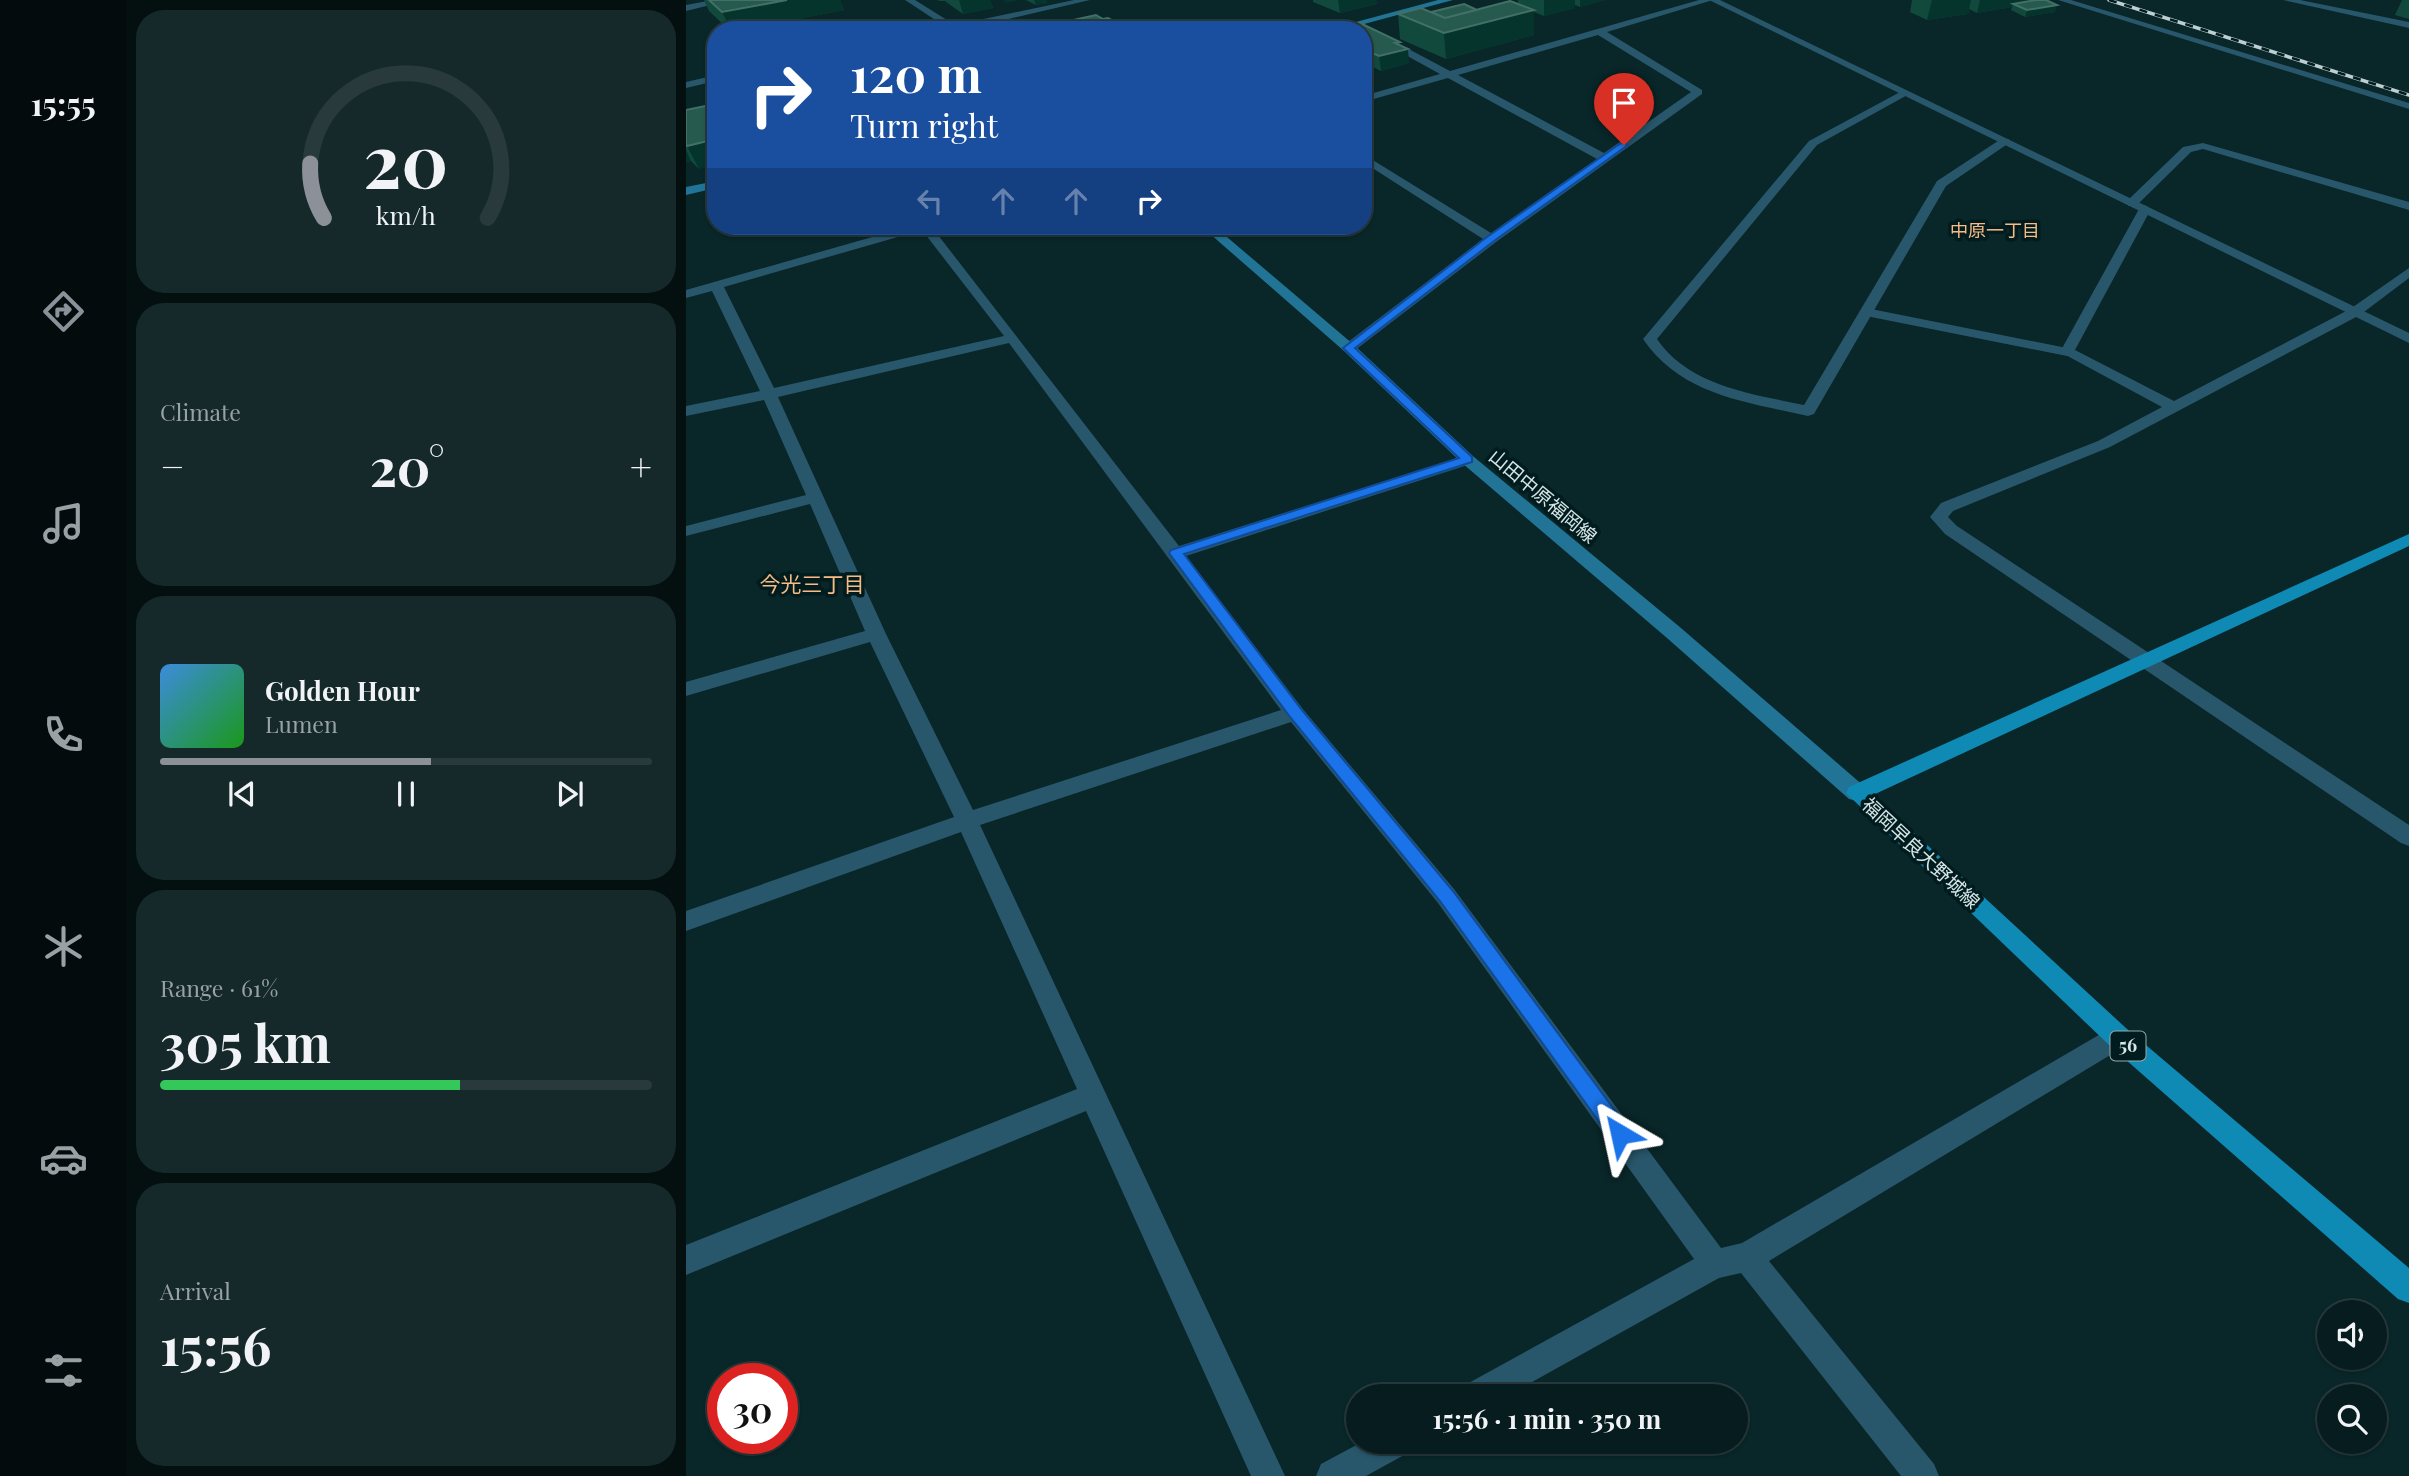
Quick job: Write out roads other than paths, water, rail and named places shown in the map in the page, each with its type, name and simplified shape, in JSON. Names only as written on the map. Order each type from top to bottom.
[{"type":"main road","points":[[1363,21],[1449,0]]},
{"type":"main road","points":[[686,191],[707,186]]},
{"type":"main road","name":"山田中原福岡線","points":[[1217,235],[1349,348],[1468,460],[1663,624],[1857,793]]},
{"type":"main road","name":"福岡早良大野城線","points":[[2409,538],[1857,793],[2118,1037],[2409,1288]]},
{"type":"street","points":[[686,8],[727,0]]},
{"type":"street","points":[[909,0],[940,21]]},
{"type":"street","points":[[989,21],[1086,0]]},
{"type":"street","points":[[1372,96],[1711,0],[2409,339]]},
{"type":"street","points":[[2062,0],[2409,106]]},
{"type":"street","points":[[2287,0],[2409,25]]},
{"type":"street","points":[[1349,348],[1491,239],[1698,92],[1599,32]]},
{"type":"street","points":[[1372,33],[1606,159]]},
{"type":"street","points":[[686,85],[707,80]]},
{"type":"street","points":[[1906,93],[1812,143],[1650,339],[1667,361],[1680,371],[1732,392],[1808,411],[1941,184],[2005,141]]},
{"type":"street","points":[[2067,352],[2138,206],[2187,149],[2203,146],[2409,206]]},
{"type":"street","points":[[1372,163],[1491,239]]},
{"type":"street","points":[[686,294],[893,235]]},
{"type":"street","points":[[931,235],[1013,338],[1295,713],[1446,896],[1715,1264]]},
{"type":"street","points":[[2409,272],[2355,312],[2104,444],[1947,507],[1939,517],[1951,530],[2409,837]]},
{"type":"street","points":[[717,286],[769,394],[876,634],[967,821],[1094,1095],[1268,1476]]},
{"type":"street","points":[[1866,312],[2067,352],[2174,407]]},
{"type":"street","points":[[686,411],[1013,338]]},
{"type":"street","points":[[1176,553],[1468,460]]},
{"type":"street","points":[[686,531],[814,498]]},
{"type":"street","points":[[686,689],[876,634]]},
{"type":"street","points":[[686,921],[967,821],[1295,713]]},
{"type":"street","points":[[1498,1384],[1715,1264],[1747,1256],[2118,1037]]},
{"type":"street","points":[[686,1260],[1094,1095]]},
{"type":"street","points":[[1747,1256],[1922,1476]]},
{"type":"street","points":[[1333,1476],[1372,1454]]},
{"type":"railway","points":[[2109,0],[2409,95]]},
{"type":"district","name":"中原一丁目","points":[[1995,231]]},
{"type":"district","name":"今光三丁目","points":[[812,585]]}]
